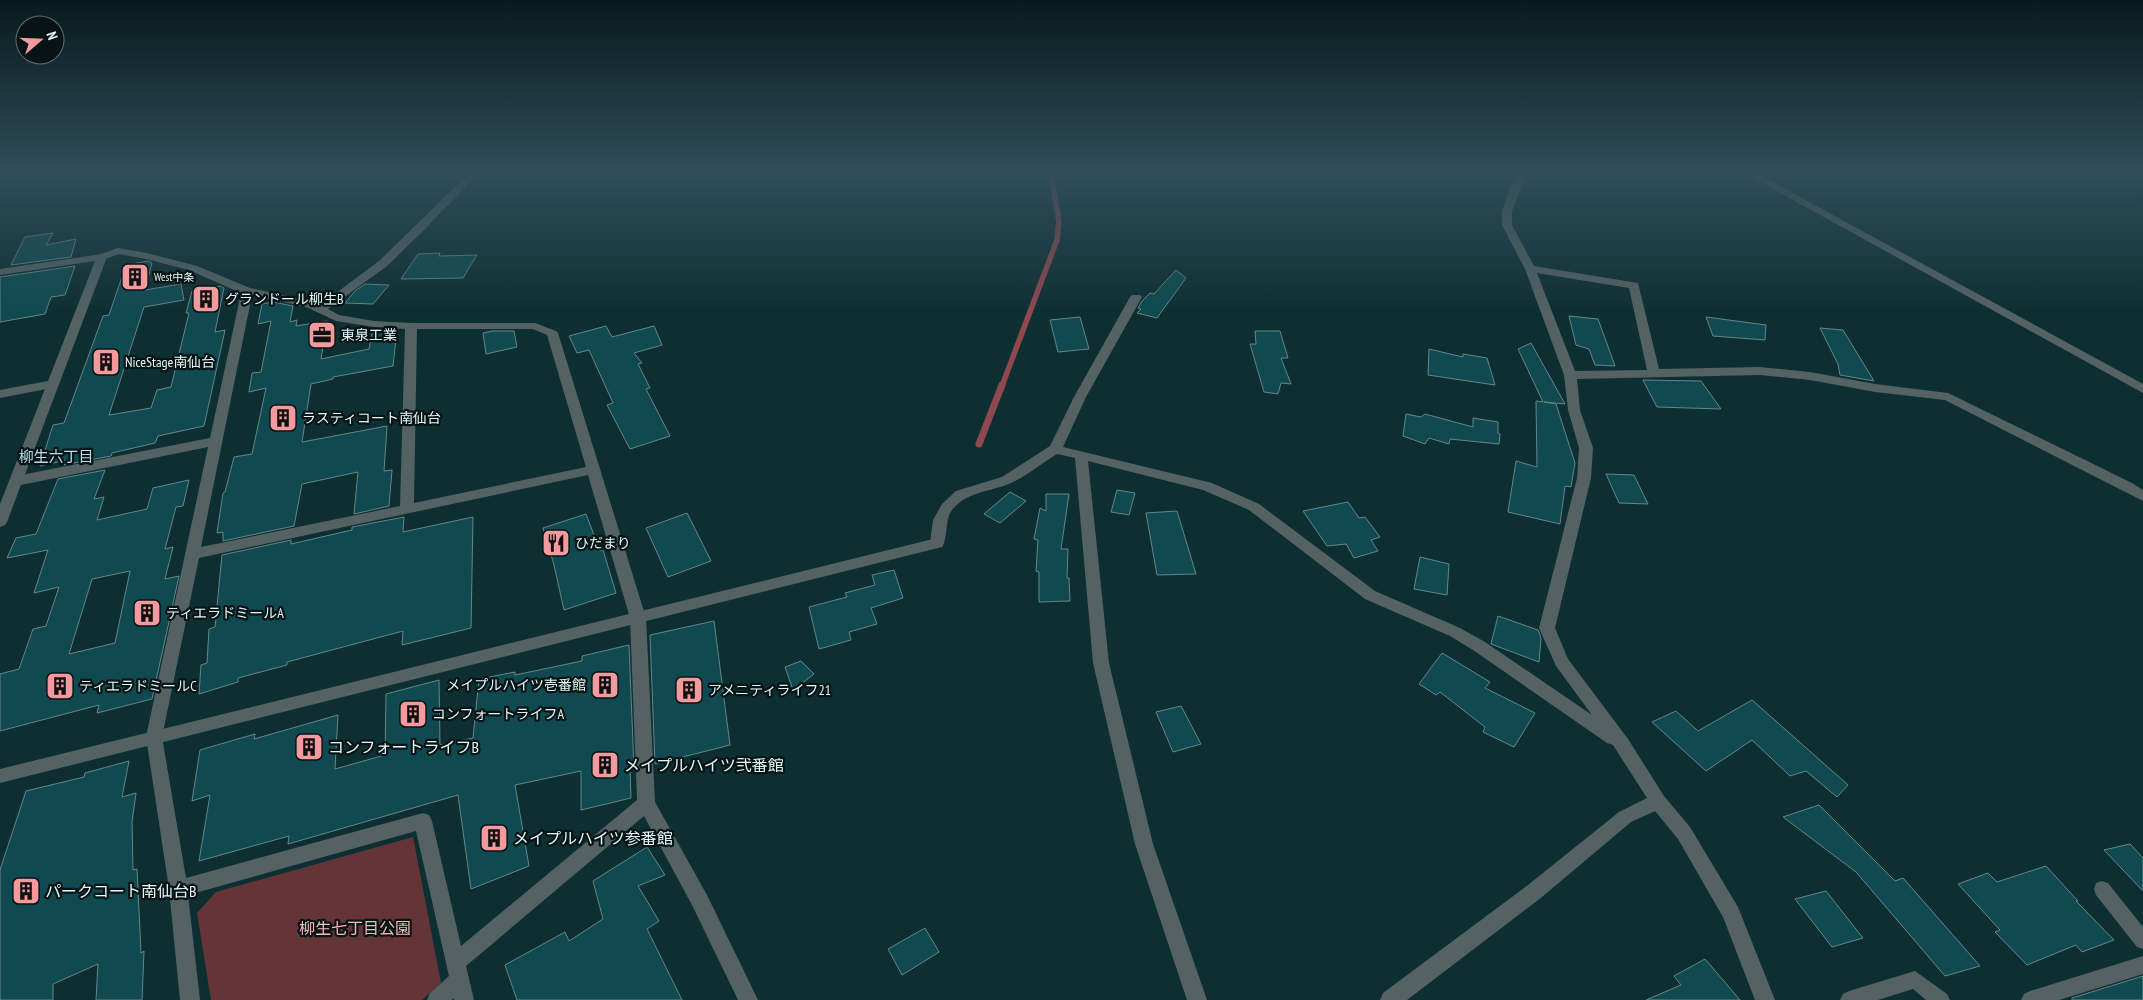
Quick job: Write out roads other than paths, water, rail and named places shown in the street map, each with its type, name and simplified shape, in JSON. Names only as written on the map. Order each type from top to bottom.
[{"type":"street","points":[[321,309],[339,299],[412,238],[429,220]]},
{"type":"street","points":[[1507,220],[1507,225],[1530,269],[1570,375],[1574,410],[1586,448],[1584,478],[1547,628],[1562,662],[1622,744],[1658,801],[1684,833],[1731,913],[1765,1000]]},
{"type":"street","points":[[1834,220],[2143,389]]},
{"type":"street","points":[[0,272],[102,257],[118,251],[147,256],[193,268],[247,291],[310,304],[336,318],[374,324],[411,326],[535,326],[552,333],[638,618],[646,803],[700,901],[748,1000]]},
{"type":"street","points":[[0,522],[102,257]]},
{"type":"street","points":[[1530,269],[1634,285],[1654,374]]},
{"type":"street","points":[[190,1000],[178,889],[154,737],[247,291]]},
{"type":"street","points":[[0,776],[937,543],[940,520],[947,507],[961,494],[1007,480],[1055,449],[1073,410],[1136,297]]},
{"type":"street","points":[[407,508],[411,326]]},
{"type":"street","points":[[1570,375],[1760,372],[1810,376],[1876,388],[1948,397],[2127,486],[2143,496]]},
{"type":"street","points":[[0,394],[53,384]]},
{"type":"street","points":[[16,481],[216,441]]},
{"type":"street","points":[[1055,449],[1207,486],[1254,507],[1370,595],[1455,632],[1479,646],[1622,744]]},
{"type":"street","points":[[1082,456],[1101,663],[1144,844],[1197,1000]]},
{"type":"street","points":[[193,554],[592,470]]},
{"type":"street","points":[[1390,1000],[1535,892],[1625,817],[1658,801]]},
{"type":"street","points":[[437,1000],[457,972],[646,803]]},
{"type":"street","points":[[178,889],[424,820],[464,1000]]},
{"type":"lane","points":[[2102,889],[2143,941]]},
{"type":"lane","points":[[2030,1000],[2143,964]]},
{"type":"lane","points":[[1849,1000],[1915,980],[1941,1000]]},
{"type":"waterway","points":[[1002,386],[1057,240],[1059,220]]},
{"type":"waterway","points":[[979,444],[1002,385]]},
{"type":"place","name":"West中条","points":[[135,277]]},
{"type":"place","name":"グランドール柳生B","points":[[206,299]]},
{"type":"place","name":"東泉工業","points":[[322,335]]},
{"type":"place","name":"NiceStage南仙台","points":[[106,362]]},
{"type":"place","name":"ラスティコート南仙台","points":[[283,418]]},
{"type":"place","name":"ひだまり","points":[[556,543]]},
{"type":"place","name":"ティエラドミールA","points":[[147,613]]},
{"type":"place","name":"メイプルハイツ壱番館","points":[[605,685]]},
{"type":"place","name":"ティエラドミールC","points":[[60,686]]},
{"type":"place","name":"アメニティライフ21","points":[[689,690]]},
{"type":"place","name":"コンフォートライフA","points":[[413,714]]},
{"type":"place","name":"コンフォートライフB","points":[[309,747]]},
{"type":"place","name":"メイプルハイツ弐番館","points":[[605,765]]},
{"type":"place","name":"メイプルハイツ参番館","points":[[494,838]]},
{"type":"place","name":"パークコート南仙台B","points":[[26,891]]},
{"type":"district","name":"柳生六丁目","points":[[56,456]]},
{"type":"park label","name":"柳生七丁目公園","points":[[355,928]]}]
